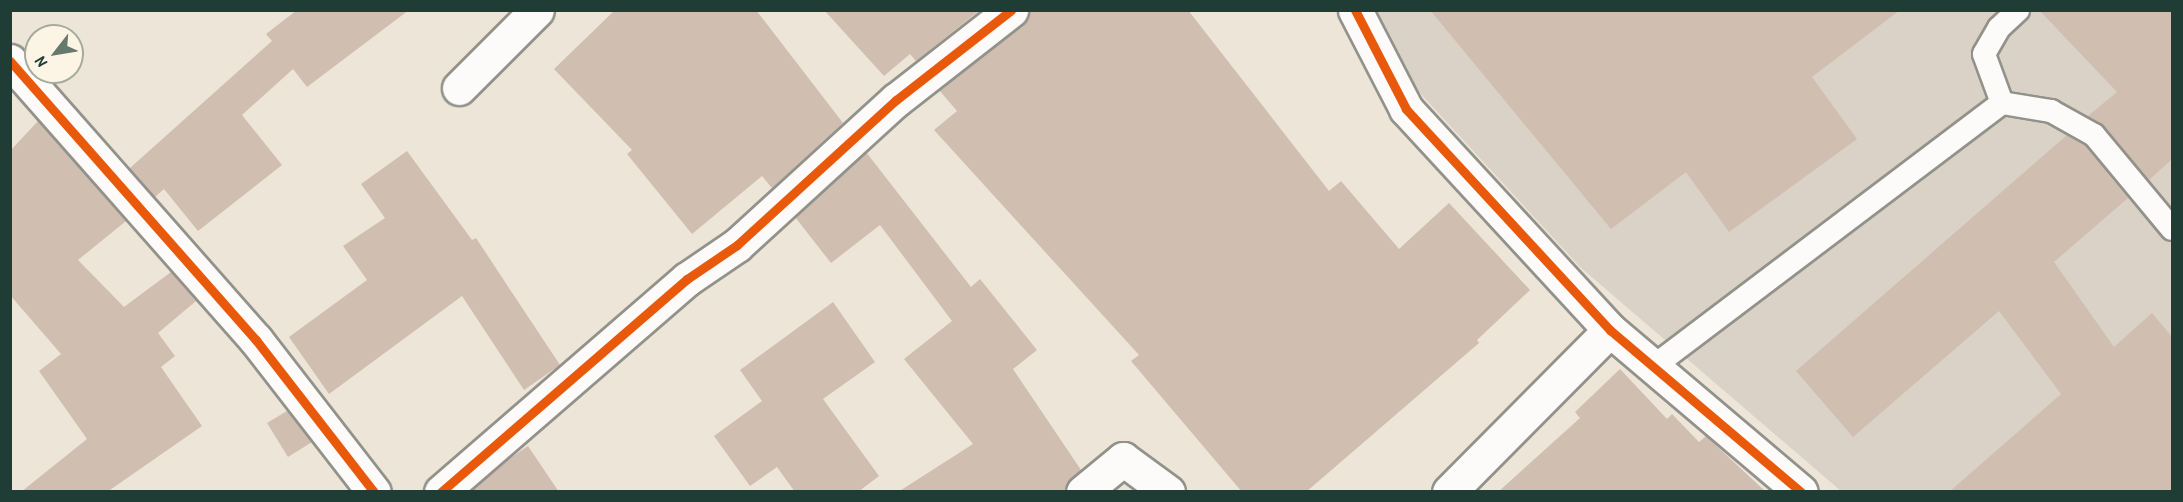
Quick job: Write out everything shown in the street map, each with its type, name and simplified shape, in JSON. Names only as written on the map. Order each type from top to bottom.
[{"type":"street","points":[[459,88],[537,10]]},
{"type":"street","points":[[441,492],[687,279],[737,245],[896,100],[1011,10]]},
{"type":"street","points":[[1355,10],[1406,109],[1610,330],[1801,492]]},
{"type":"street","points":[[10,61],[256,340],[374,492]]},
{"type":"street","points":[[1449,492],[1610,330]]},
{"type":"street","points":[[1083,492],[1123,459],[1168,492]]},
{"type":"lane","points":[[2002,103],[1984,54],[1999,28],[2018,10]]},
{"type":"lane","points":[[1654,366],[2002,103],[2051,111],[2094,135],[2172,230]]},
{"type":"shaded area","points":[[1375,11],[2172,11],[2172,491],[1841,491],[1580,267],[1407,79]]},
{"type":"building","points":[[297,10],[409,10],[307,87],[293,69],[242,115],[282,165],[198,231],[164,189],[155,197],[130,168],[272,41],[266,34]]},
{"type":"building","points":[[615,10],[756,10],[843,123],[772,188],[762,176],[692,234],[627,154],[632,150],[554,69]]},
{"type":"building","points":[[824,10],[980,10],[916,61],[910,54],[884,76]]},
{"type":"building","points":[[1029,10],[1188,10],[1329,191],[1341,181],[1399,249],[1449,203],[1530,290],[1477,340],[1479,343],[1306,492],[1242,492],[1131,361],[1139,355],[934,130],[957,111],[939,90],[1023,25]]},
{"type":"building","points":[[1430,10],[1900,10],[1812,77],[1857,139],[1729,232],[1686,172],[1611,229]]},
{"type":"building","points":[[2039,10],[2172,10],[2172,159],[2149,180],[2104,126],[2088,116],[2117,92]]},
{"type":"building","points":[[38,121],[126,221],[78,260],[124,307],[171,272],[196,301],[158,333],[175,356],[161,367],[202,426],[107,492],[21,492],[87,439],[39,371],[61,354],[10,295],[10,151]]},
{"type":"building","points":[[2067,135],[2085,146],[2128,198],[2054,262],[2114,347],[2152,313],[2172,337],[2172,492],[1949,492],[2061,394],[1999,311],[1853,437],[1796,371]]},
{"type":"building","points":[[407,151],[472,240],[476,238],[560,365],[524,390],[462,296],[329,394],[289,337],[367,280],[343,246],[385,218],[361,184]]},
{"type":"building","points":[[866,152],[971,287],[980,279],[1037,350],[1013,369],[1081,470],[1071,478],[1065,492],[898,492],[973,444],[904,359],[952,321],[880,225],[831,263],[795,217]]},
{"type":"building","points":[[833,302],[875,362],[823,399],[879,476],[858,492],[795,492],[777,467],[750,486],[714,436],[762,401],[740,370]]},
{"type":"building","points":[[1620,369],[1667,419],[1672,414],[1699,442],[1706,436],[1766,492],[1498,492],[1580,418],[1575,412]]},
{"type":"building","points":[[287,411],[312,442],[288,457],[267,423]]},
{"type":"building","points":[[528,446],[559,492],[470,492],[503,463]]},
{"type":"cycle path","points":[[441,492],[687,279],[737,245],[896,100],[1011,10]]},
{"type":"cycle path","points":[[1355,10],[1406,109],[1610,330],[1801,492]]},
{"type":"cycle path","points":[[10,61],[256,340],[374,492]]}]
